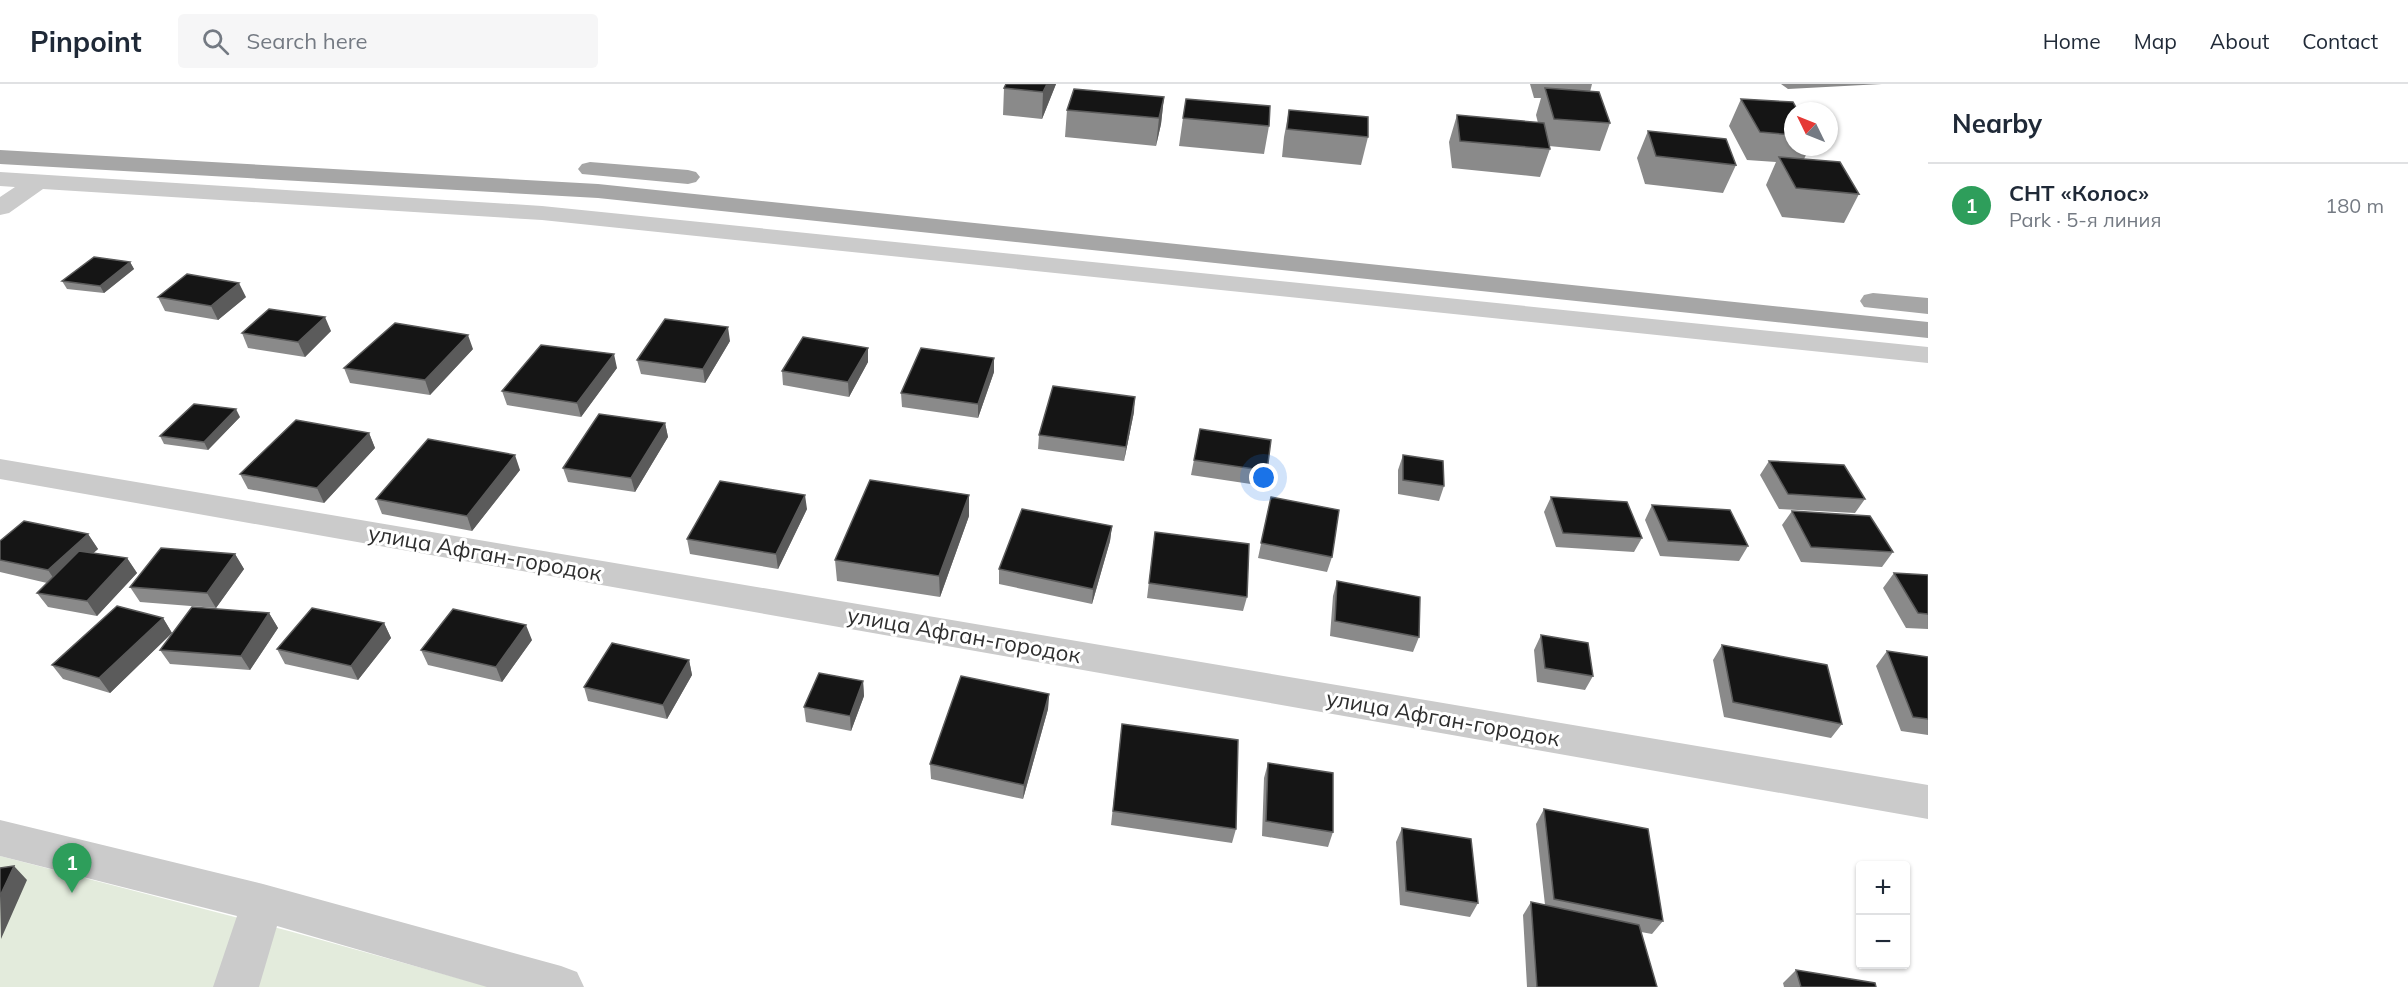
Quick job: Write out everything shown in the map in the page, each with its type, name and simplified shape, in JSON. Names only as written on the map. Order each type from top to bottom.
[{"type":"main road","points":[[0,140],[634,171],[705,179]]},
{"type":"main road","points":[[0,157],[598,191],[1928,330]]},
{"type":"main road","points":[[1214,232],[1928,306]]},
{"type":"street","points":[[0,179],[542,213],[1928,355]]},
{"type":"street","points":[[0,208],[39,181]]},
{"type":"street","name":"улица Афган-городок","points":[[0,469],[1928,802]]},
{"type":"street","points":[[0,838],[262,903],[561,987]]},
{"type":"street","points":[[236,987],[262,903]]},
{"type":"green space","points":[[0,856],[289,931],[490,987],[0,987]]},
{"type":"building","points":[[1006,84],[1047,84],[1043,92],[1004,88]]},
{"type":"building","points":[[1545,88],[1599,92],[1610,123],[1554,119]]},
{"type":"building","points":[[1074,89],[1164,97],[1159,118],[1067,110]]},
{"type":"building","points":[[1186,99],[1270,106],[1269,126],[1183,118]]},
{"type":"building","points":[[1741,99],[1793,102],[1784,102],[1784,134],[1760,132]]},
{"type":"building","points":[[1289,110],[1368,117],[1368,137],[1287,129]]},
{"type":"building","points":[[1457,115],[1544,123],[1550,149],[1460,141]]},
{"type":"building","points":[[1648,131],[1726,139],[1736,165],[1656,156]]},
{"type":"building","points":[[1779,157],[1840,162],[1859,194],[1796,188]]},
{"type":"building","points":[[94,257],[130,262],[100,286],[62,281]]},
{"type":"building","points":[[187,274],[239,283],[211,306],[158,297]]},
{"type":"building","points":[[269,309],[325,317],[298,342],[242,333]]},
{"type":"building","points":[[665,319],[728,327],[703,369],[637,360]]},
{"type":"building","points":[[395,323],[468,335],[425,380],[344,368]]},
{"type":"building","points":[[803,337],[868,348],[848,382],[782,371]]},
{"type":"building","points":[[541,345],[614,354],[577,403],[502,391]]},
{"type":"building","points":[[921,348],[994,358],[978,404],[901,393]]},
{"type":"building","points":[[1053,386],[1135,397],[1126,447],[1039,435]]},
{"type":"building","points":[[194,404],[236,409],[204,442],[160,436]]},
{"type":"building","points":[[599,414],[665,423],[631,478],[563,468]]},
{"type":"building","points":[[296,420],[369,433],[317,488],[240,474]]},
{"type":"building","points":[[1200,429],[1271,440],[1267,471],[1194,460]]},
{"type":"building","points":[[428,439],[515,455],[467,516],[376,499]]},
{"type":"building","points":[[1403,455],[1443,461],[1444,486],[1403,480]]},
{"type":"building","points":[[1769,461],[1844,465],[1865,499],[1788,494]]},
{"type":"building","points":[[870,480],[969,495],[939,576],[835,560]]},
{"type":"building","points":[[720,481],[805,495],[776,554],[687,539]]},
{"type":"building","points":[[1271,497],[1339,510],[1332,557],[1261,543]]},
{"type":"building","points":[[1551,497],[1627,502],[1642,538],[1563,533]]},
{"type":"building","points":[[1652,505],[1730,510],[1748,546],[1668,541]]},
{"type":"building","points":[[1022,509],[1112,526],[1093,589],[999,569]]},
{"type":"building","points":[[1792,511],[1870,516],[1893,552],[1811,547]]},
{"type":"building","points":[[24,521],[88,534],[48,570],[0,560],[0,541]]},
{"type":"building","points":[[1155,532],[1249,544],[1247,597],[1149,583]]},
{"type":"building","points":[[161,548],[235,554],[207,593],[130,587]]},
{"type":"building","points":[[79,551],[127,558],[87,601],[37,593]]},
{"type":"building","points":[[1894,573],[1928,575],[1928,614],[1918,613]]},
{"type":"building","points":[[1337,581],[1420,597],[1419,637],[1335,621]]},
{"type":"building","points":[[117,606],[163,618],[99,678],[52,665]]},
{"type":"building","points":[[192,607],[269,613],[241,656],[160,650]]},
{"type":"building","points":[[312,608],[384,623],[351,666],[277,649]]},
{"type":"building","points":[[453,609],[526,625],[496,667],[421,650]]},
{"type":"building","points":[[1541,635],[1588,643],[1593,676],[1545,668]]},
{"type":"building","points":[[612,643],[689,660],[663,705],[584,687]]},
{"type":"building","points":[[1722,645],[1827,665],[1842,724],[1733,702]]},
{"type":"building","points":[[1887,651],[1928,657],[1928,719],[1913,717]]},
{"type":"building","points":[[819,673],[863,681],[850,716],[804,707]]},
{"type":"building","points":[[961,676],[1049,694],[1024,785],[930,764]]},
{"type":"building","points":[[1122,724],[1238,740],[1236,829],[1113,811]]},
{"type":"building","points":[[1268,763],[1333,773],[1333,832],[1266,821]]},
{"type":"building","points":[[1544,809],[1648,829],[1663,921],[1554,899]]},
{"type":"building","points":[[1402,828],[1471,839],[1478,903],[1406,891]]},
{"type":"building","points":[[14,866],[0,896],[0,868]]},
{"type":"building","points":[[1531,902],[1639,925],[1657,987],[1537,987]]},
{"type":"building","points":[[1796,970],[1875,983],[1876,987],[1801,987]]},
{"type":"place","name":"СНТ «Колос»","points":[[72,893]]}]
